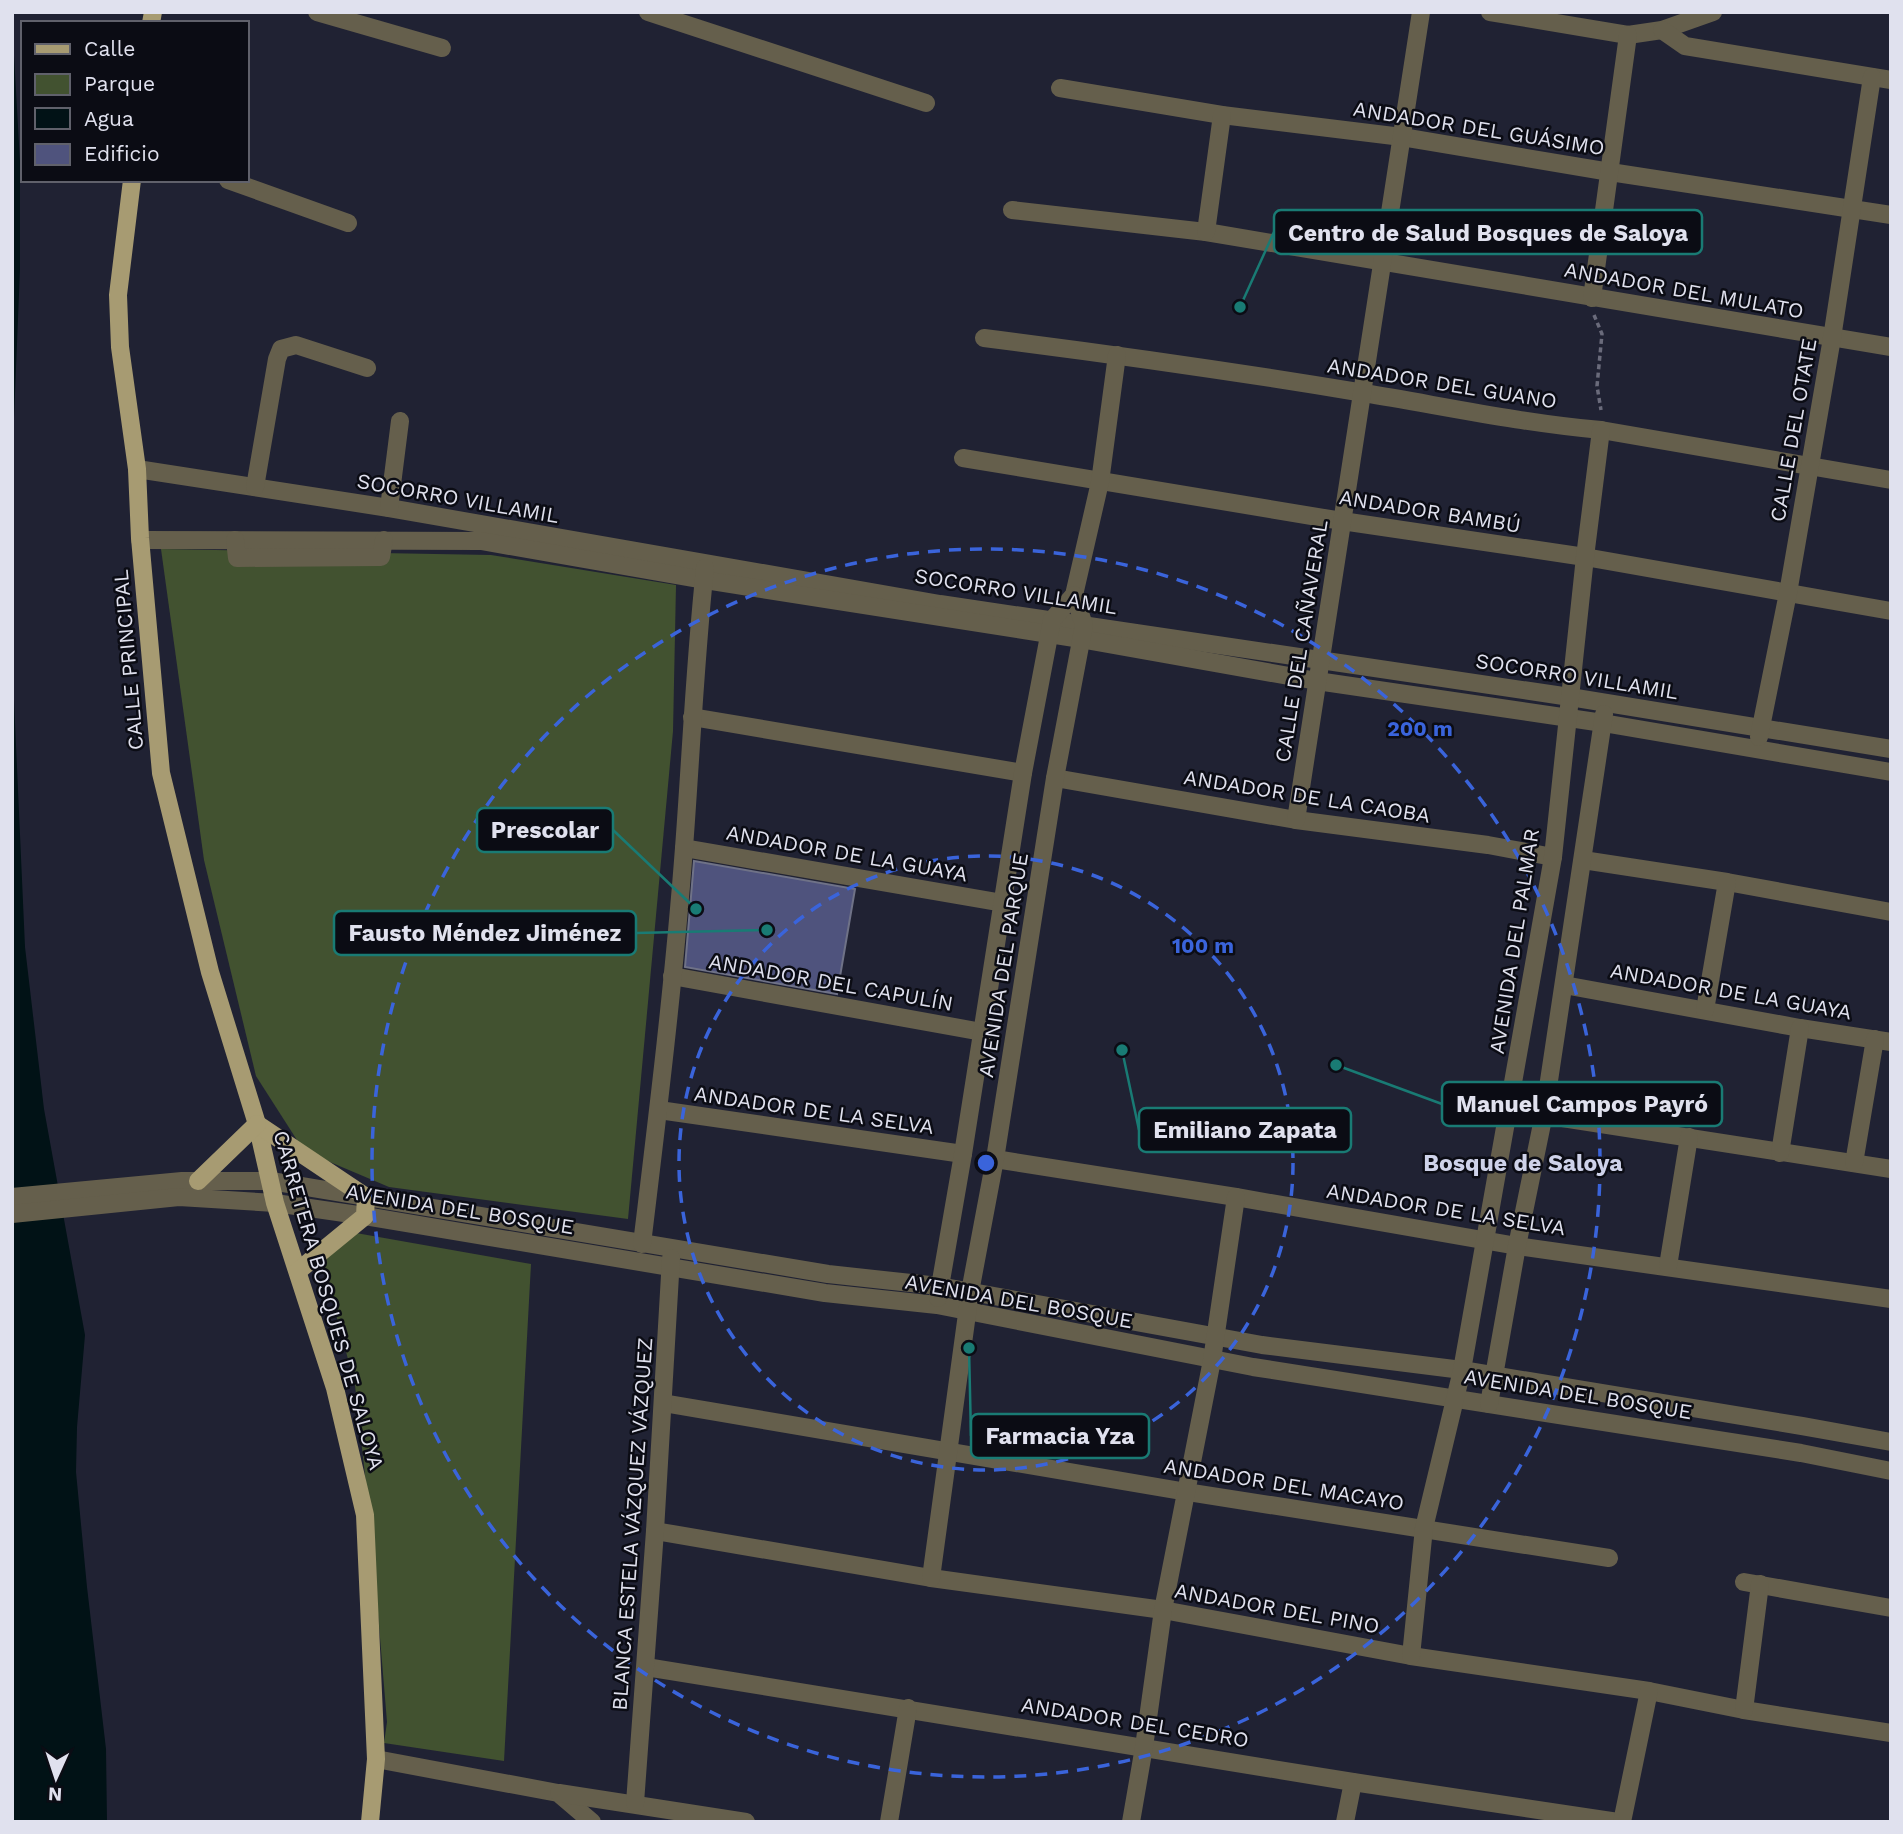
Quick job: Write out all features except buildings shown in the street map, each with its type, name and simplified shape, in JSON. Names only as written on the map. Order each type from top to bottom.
[{"type":"main road","name":"CALLE PRINCIPAL","points":[[132,182],[118,295],[120,347],[137,469],[140,540],[161,772],[211,972],[257,1124]]},
{"type":"main road","name":"CARRETERA BOSQUES DE SALOYA","points":[[257,1124],[275,1203],[335,1388],[365,1515],[376,1759],[370,1822]]},
{"type":"main road","points":[[186,1186],[257,1124],[366,1197],[365,1216],[298,1271]]},
{"type":"street","points":[[317,12],[442,48]]},
{"type":"street","points":[[648,12],[926,103]]},
{"type":"street","name":"CALLE DEL CAÑAVERAL","points":[[1296,820],[1421,12]]},
{"type":"street","points":[[1490,12],[1628,36],[1662,30],[1713,12]]},
{"type":"street","points":[[1662,30],[1685,46],[1891,80]]},
{"type":"street","points":[[1592,298],[1628,36]]},
{"type":"street","name":"CALLE DEL OTATE","points":[[1756,748],[1788,593],[1832,338],[1872,77]]},
{"type":"street","name":"ANDADOR DEL GUÁSIMO","points":[[1060,88],[1222,115],[1402,137],[1891,215]]},
{"type":"street","points":[[1206,232],[1222,115]]},
{"type":"street","points":[[234,182],[348,223]]},
{"type":"street","name":"ANDADOR DEL MULATO","points":[[1012,209],[1206,232],[1891,347]]},
{"type":"street","name":"ANDADOR DEL GUANO","points":[[984,338],[1117,355],[1567,427],[1601,430],[1891,480]]},
{"type":"street","points":[[256,487],[277,359],[281,349],[296,345],[367,368]]},
{"type":"street","points":[[1051,627],[1074,595],[1100,482],[1117,355]]},
{"type":"street","points":[[389,508],[400,422]]},
{"type":"street","name":"AVENIDA DEL PALMAR","points":[[1411,1656],[1424,1528],[1462,1370],[1487,1240],[1553,857],[1601,430]]},
{"type":"street","name":"ANDADOR BAMBÚ","points":[[963,458],[1342,521],[1585,557],[1891,611]]},
{"type":"street","name":"SOCORRO VILLAMIL","points":[[137,469],[389,508],[705,571]]},
{"type":"street","name":"SOCORRO VILLAMIL","points":[[140,540],[481,541],[940,604],[1083,632],[1321,660],[1891,749]]},
{"type":"street","points":[[642,1244],[659,1110],[684,848],[705,571]]},
{"type":"street","points":[[1074,595],[1083,632]]},
{"type":"street","name":"AVENIDA DEL PARQUE","points":[[937,1305],[1023,773],[1051,627]]},
{"type":"street","name":"SOCORRO VILLAMIL","points":[[1083,632],[1317,681],[1603,723],[1891,772]]},
{"type":"street","name":"AVENIDA DEL PARQUE","points":[[931,1578],[970,1292],[995,1159],[1055,778],[1083,632]]},
{"type":"street","points":[[1489,1404],[1544,1114],[1605,704]]},
{"type":"street","points":[[692,717],[1023,773]]},
{"type":"street","name":"ANDADOR DE LA CAOBA","points":[[1055,778],[1296,820],[1488,845],[1553,857]]},
{"type":"street","name":"ANDADOR DE LA GUAYA","points":[[684,848],[1003,903]]},
{"type":"street","points":[[1583,860],[1727,882],[1891,912]]},
{"type":"street","points":[[1705,1010],[1727,882]]},
{"type":"street","name":"ANDADOR DEL CAPULÍN","points":[[672,976],[982,1032]]},
{"type":"street","name":"ANDADOR DE LA GUAYA","points":[[1564,985],[1883,1041]]},
{"type":"street","points":[[1780,1153],[1800,1028]]},
{"type":"street","points":[[1854,1163],[1883,1041]]},
{"type":"street","name":"ANDADOR DE LA SELVA","points":[[659,1110],[963,1154]]},
{"type":"street","points":[[1510,1110],[1891,1169]]},
{"type":"street","points":[[1668,1266],[1689,1136]]},
{"type":"street","name":"ANDADOR DE LA SELVA","points":[[995,1159],[1236,1197],[1517,1246],[1891,1299]]},
{"type":"street","name":"AVENIDA DEL BOSQUE","points":[[12,1197],[271,1181],[828,1274],[939,1286],[1262,1345],[1462,1370],[1891,1442]]},
{"type":"street","name":"AVENIDA DEL BOSQUE","points":[[12,1214],[186,1186],[824,1293],[937,1305],[1212,1360],[1801,1453],[1891,1471]]},
{"type":"street","points":[[1131,1822],[1163,1610],[1212,1360],[1236,1197]]},
{"type":"street","name":"BLANCA ESTELA VÁZQUEZ VÁZQUEZ","points":[[635,1803],[672,1249]]},
{"type":"street","name":"ANDADOR DEL MACAYO","points":[[663,1404],[1187,1492],[1609,1558]]},
{"type":"street","points":[[1697,1437],[1702,1410]]},
{"type":"street","name":"ANDADOR DEL PINO","points":[[655,1531],[931,1578],[1163,1610],[1411,1656],[1649,1691],[1744,1710],[1891,1733]]},
{"type":"street","points":[[1744,1710],[1752,1583],[1891,1608]]},
{"type":"street","name":"ANDADOR DEL CEDRO","points":[[646,1667],[1353,1782],[1620,1822]]},
{"type":"street","points":[[1620,1822],[1649,1691]]},
{"type":"street","points":[[889,1822],[908,1708]]},
{"type":"street","points":[[376,1759],[558,1793],[746,1822]]},
{"type":"street","points":[[1345,1822],[1353,1782]]},
{"type":"street","points":[[558,1793],[592,1822]]},
{"type":"path","points":[[1592,298],[1594,315],[1602,334],[1597,386],[1601,430]]},
{"type":"green space","points":[[161,549],[491,555],[676,585],[673,731],[628,1219],[389,1187],[304,1151],[256,1076],[204,860]]},
{"type":"green space","points":[[356,1233],[531,1264],[504,1761],[384,1743],[387,1722],[371,1529],[355,1385],[322,1263]]},
{"type":"water","points":[[12,20],[20,162],[20,269],[12,541]]},
{"type":"water","points":[[12,655],[25,947],[44,1109],[85,1335],[76,1472],[106,1749],[107,1822],[12,1822]]},
{"type":"place","name":"Centro de Salud Bosques de Saloya","points":[[1240,307]]},
{"type":"place","name":"Prescolar","points":[[696,909]]},
{"type":"place","name":"Fausto Méndez Jiménez","points":[[767,930]]},
{"type":"place","name":"Emiliano Zapata","points":[[1122,1050]]},
{"type":"place","name":"Manuel Campos Payró","points":[[1336,1065]]},
{"type":"place","name":"Farmacia Yza","points":[[969,1348]]},
{"type":"district","name":"Bosque de Saloya","points":[[1523,1163]]}]
